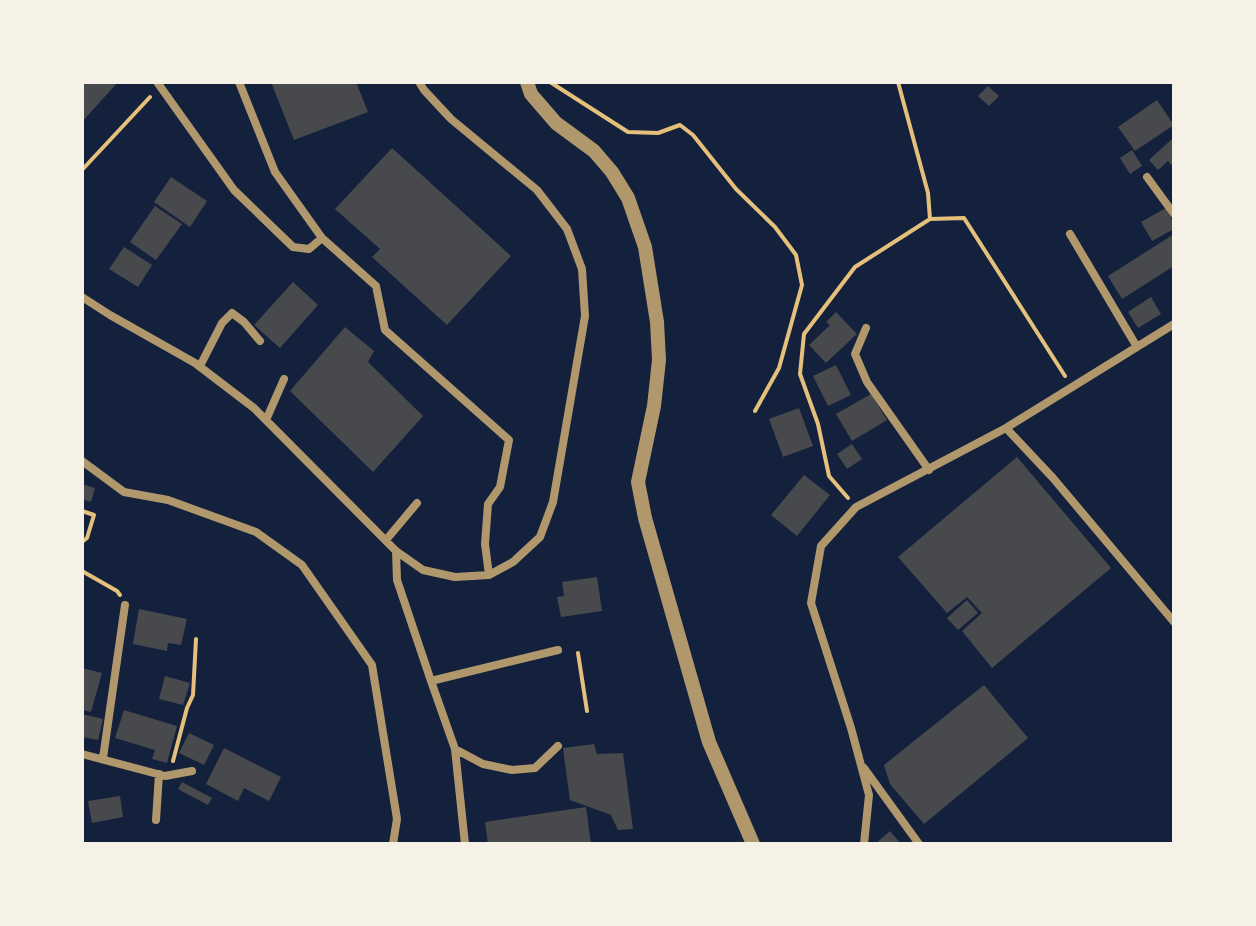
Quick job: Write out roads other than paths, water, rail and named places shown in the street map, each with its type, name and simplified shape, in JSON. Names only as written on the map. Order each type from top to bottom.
[{"type":"street","points":[[239,82],[275,172],[322,238],[376,286],[385,330],[509,440],[500,487],[488,504],[485,544],[489,575]]},
{"type":"street","points":[[82,297],[200,366],[254,408],[396,551],[423,570],[455,577],[489,575],[513,562],[540,537],[553,502],[585,316],[582,269],[567,229],[537,190],[451,119],[419,82]]},
{"type":"street","points":[[527,82],[531,94],[556,123],[594,151],[612,172],[628,198],[645,247],[657,322],[659,360],[654,406],[638,482],[645,518],[709,742],[747,840]]},
{"type":"street","points":[[158,84],[234,190],[293,247],[309,249],[322,238]]},
{"type":"street","points":[[1147,177],[1174,214]]},
{"type":"street","points":[[1070,234],[1137,347]]},
{"type":"street","points":[[200,366],[222,323],[232,313],[260,341]]},
{"type":"street","points":[[864,844],[869,795],[811,603],[821,546],[856,507],[1006,428],[1174,324]]},
{"type":"street","points":[[866,328],[855,354],[867,382],[929,470]]},
{"type":"street","points":[[266,420],[284,379]]},
{"type":"street","points":[[1006,428],[1053,478],[1174,622]]},
{"type":"street","points":[[82,461],[124,492],[168,500],[256,532],[302,565],[372,665],[397,819],[393,844]]},
{"type":"street","points":[[386,540],[417,503]]},
{"type":"street","points":[[396,551],[397,580],[455,749],[465,844]]},
{"type":"street","points":[[103,758],[125,605]]},
{"type":"street","points":[[431,681],[558,650]]},
{"type":"street","points":[[455,749],[483,764],[512,770],[535,768],[558,746]]},
{"type":"street","points":[[82,754],[159,774],[192,771]]},
{"type":"street","points":[[858,761],[919,844]]},
{"type":"street","points":[[156,820],[159,774]]}]
